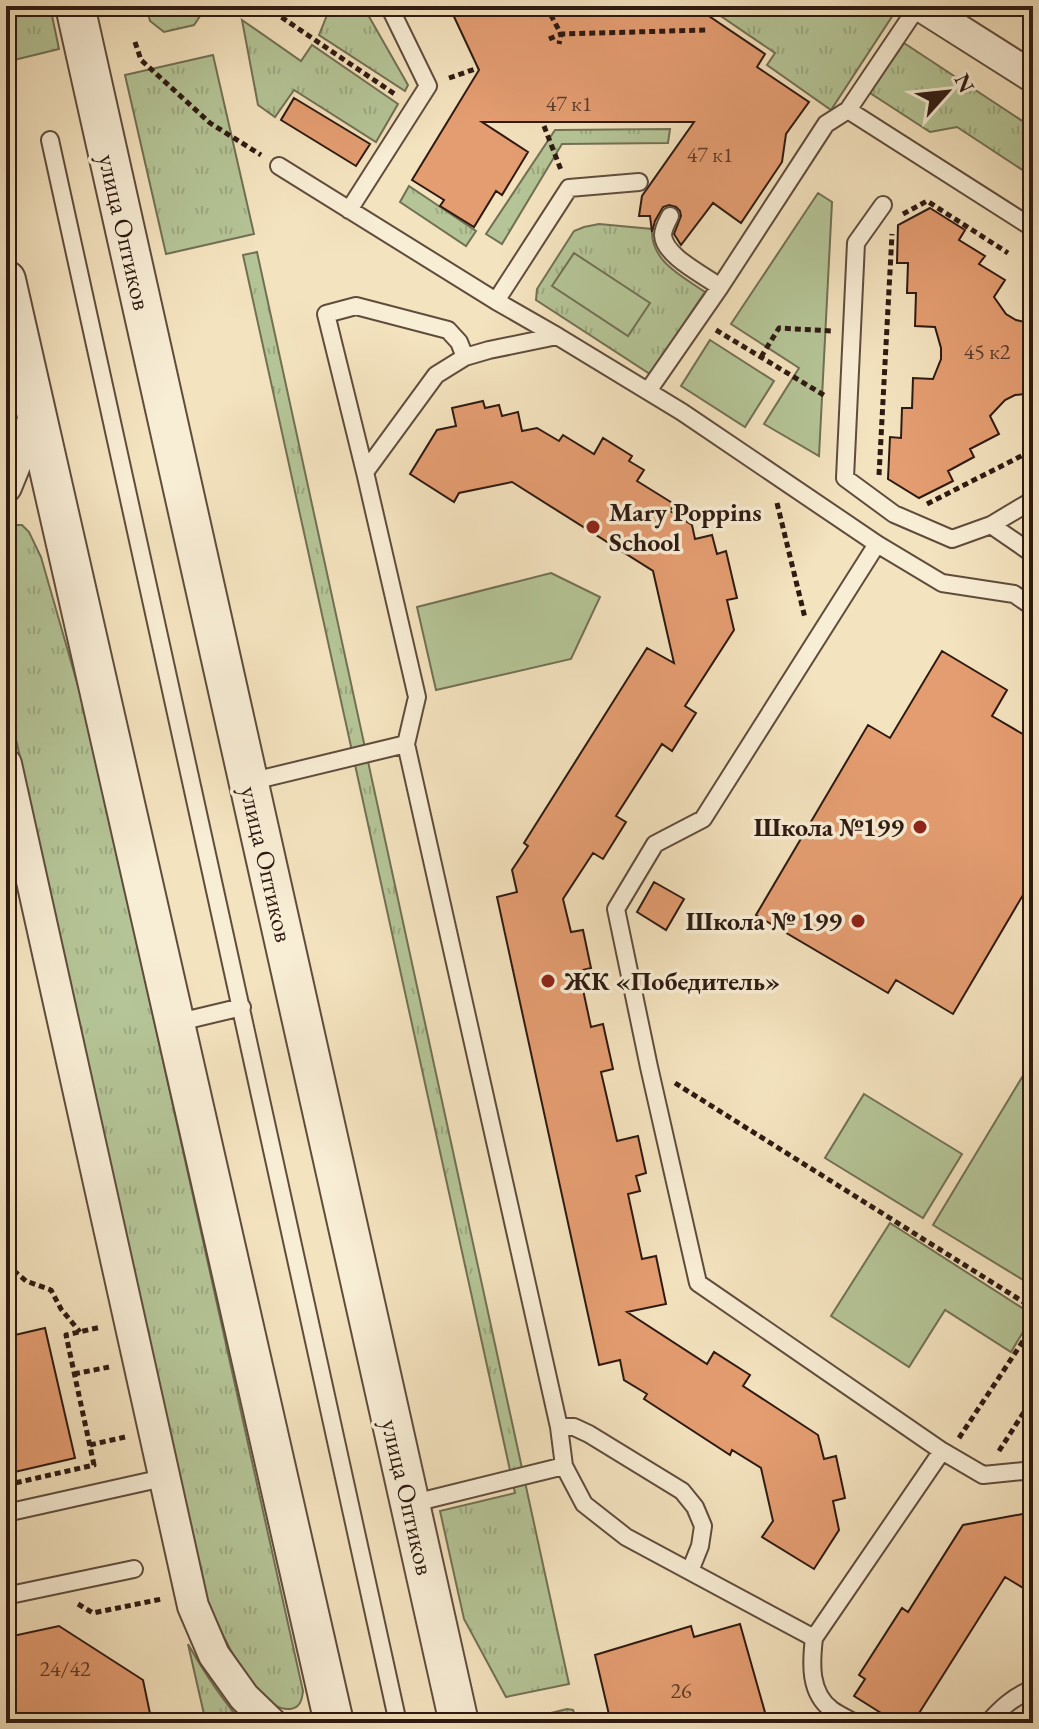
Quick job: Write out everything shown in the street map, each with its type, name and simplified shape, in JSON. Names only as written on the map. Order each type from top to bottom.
[{"type":"street","name":"улица Оптиков","points":[[75,6],[459,1723]]},
{"type":"street","points":[[920,6],[1033,77]]},
{"type":"street","points":[[6,280],[334,1723]]},
{"type":"street","points":[[6,487],[36,413]]},
{"type":"street","points":[[6,764],[193,1606],[214,1655],[244,1697],[271,1723]]},
{"type":"lane","points":[[349,210],[428,86],[389,6]]},
{"type":"lane","points":[[648,391],[826,124],[848,110],[920,6]]},
{"type":"lane","points":[[848,110],[1033,228]]},
{"type":"lane","points":[[50,140],[398,1723]]},
{"type":"lane","points":[[279,166],[648,391],[877,544],[942,583],[1014,594],[1033,607]]},
{"type":"lane","points":[[496,301],[569,188],[639,182]]},
{"type":"lane","points":[[883,205],[856,243],[845,478],[894,514],[952,539],[991,525],[1033,500]]},
{"type":"lane","points":[[670,216],[663,232],[665,245],[673,255],[720,287]]},
{"type":"lane","points":[[465,357],[459,342],[448,330],[356,306],[326,314],[417,697],[406,744],[559,1427],[564,1466],[584,1504],[626,1537],[814,1638]]},
{"type":"lane","points":[[365,472],[436,375],[465,357],[557,336]]},
{"type":"lane","points":[[991,525],[1033,554]]},
{"type":"lane","points":[[877,544],[703,819],[655,844],[616,909],[698,1283],[942,1451],[983,1475],[1033,1470]]},
{"type":"lane","points":[[249,782],[406,744]]},
{"type":"lane","points":[[175,1023],[242,1007]]},
{"type":"lane","points":[[559,1427],[574,1427],[589,1434],[682,1491],[695,1507],[703,1526],[700,1546],[690,1571]]},
{"type":"lane","points":[[855,1723],[830,1709],[819,1694],[812,1675],[814,1638],[942,1451]]},
{"type":"lane","points":[[410,1504],[564,1466]]},
{"type":"lane","points":[[6,1513],[163,1478]]},
{"type":"lane","points":[[6,1594],[134,1569]]},
{"type":"lane","points":[[988,1723],[1002,1707],[1033,1689]]},
{"type":"path","points":[[265,6],[414,107]]},
{"type":"path","points":[[546,6],[561,34],[559,44]]},
{"type":"path","points":[[549,39],[561,34],[707,30]]},
{"type":"path","points":[[135,42],[141,60],[210,123],[279,166]]},
{"type":"path","points":[[428,86],[477,70]]},
{"type":"path","points":[[542,123],[569,188]]},
{"type":"path","points":[[878,480],[892,219],[927,201],[1008,253]]},
{"type":"path","points":[[761,357],[779,328],[886,334]]},
{"type":"path","points":[[718,331],[881,430]]},
{"type":"path","points":[[920,507],[1033,450]]},
{"type":"path","points":[[770,472],[811,646]]},
{"type":"path","points":[[649,1067],[1033,1308]]},
{"type":"path","points":[[6,1264],[26,1281],[51,1290],[61,1309],[80,1332]]},
{"type":"path","points":[[942,1451],[960,1437],[1033,1326]]},
{"type":"path","points":[[6,1485],[94,1465],[66,1335],[101,1327]]},
{"type":"path","points":[[74,1374],[109,1367]]},
{"type":"path","points":[[983,1475],[1033,1398]]},
{"type":"path","points":[[90,1445],[125,1437]]},
{"type":"path","points":[[47,1587],[93,1613],[162,1599]]},
{"type":"green space","points":[[6,6],[50,6],[59,49],[6,62]]},
{"type":"green space","points":[[146,6],[203,6],[204,10],[194,25],[164,32],[150,21]]},
{"type":"green space","points":[[325,6],[363,6],[408,85],[405,91],[319,35],[329,10]]},
{"type":"green space","points":[[706,6],[878,6],[893,15],[831,110],[767,65],[775,53]]},
{"type":"green space","points":[[242,20],[301,61],[312,45],[398,104],[376,142],[294,90],[275,117],[258,105]]},
{"type":"green space","points":[[904,43],[1033,128],[1033,177],[957,127],[930,132],[870,93]]},
{"type":"green space","points":[[213,55],[254,234],[166,254],[125,75]]},
{"type":"green space","points":[[670,129],[668,143],[562,144],[502,244],[486,234],[555,130]]},
{"type":"green space","points":[[409,186],[476,231],[466,246],[400,202]]},
{"type":"green space","points":[[818,193],[832,202],[819,456],[764,424],[799,368],[731,324]]},
{"type":"green space","points":[[599,224],[652,229],[656,250],[662,259],[705,292],[650,374],[536,300],[537,289],[574,231]]},
{"type":"green space","points":[[257,252],[569,1684],[506,1697],[464,1619],[440,1511],[515,1493],[243,255]]},
{"type":"green space","points":[[574,253],[650,303],[628,336],[552,286]]},
{"type":"green space","points":[[710,340],[774,381],[745,427],[681,386]]},
{"type":"green space","points":[[13,525],[22,525],[29,532],[41,557],[86,714],[303,1691],[300,1703],[290,1709],[277,1706],[263,1697],[251,1682],[228,1645],[206,1597],[6,694],[6,531]]},
{"type":"green space","points":[[551,573],[600,597],[571,659],[436,690],[417,607]]},
{"type":"green space","points":[[1033,1059],[1033,1286],[933,1225]]},
{"type":"green space","points":[[864,1094],[962,1154],[923,1218],[825,1158]]},
{"type":"green space","points":[[890,1223],[1033,1315],[1011,1352],[945,1310],[909,1367],[831,1316]]},
{"type":"green space","points":[[188,1644],[213,1685],[243,1723],[206,1723]]},
{"type":"green space","points":[[573,1710],[578,1723],[531,1723],[539,1716]]},
{"type":"building","points":[[449,6],[694,6],[765,54],[757,67],[809,102],[786,134],[782,162],[741,223],[713,203],[681,245],[674,234],[681,216],[676,207],[663,207],[652,232],[650,216],[639,216],[642,196],[694,122],[482,122],[528,152],[502,195],[496,191],[474,227],[440,206],[444,200],[412,180],[479,70]]},
{"type":"building","points":[[294,98],[370,144],[356,166],[281,120]]},
{"type":"building","points":[[930,208],[965,230],[959,240],[985,256],[979,264],[1005,280],[994,297],[1006,314],[1033,324],[1033,393],[1015,395],[1005,400],[990,416],[999,434],[970,449],[974,457],[948,471],[953,481],[919,498],[888,479],[890,437],[901,438],[902,408],[912,408],[913,378],[933,379],[941,359],[935,327],[915,326],[916,293],[907,293],[908,263],[897,263],[898,225]]},
{"type":"building","name":"ЖК «Победитель»","points":[[483,401],[485,408],[499,405],[502,416],[518,412],[522,431],[537,428],[559,441],[563,435],[594,454],[603,438],[632,456],[629,461],[644,470],[637,481],[674,504],[670,511],[692,525],[695,539],[712,535],[717,554],[726,551],[737,598],[727,600],[734,630],[685,706],[696,713],[672,751],[662,744],[616,816],[626,822],[603,859],[593,853],[563,899],[571,932],[583,930],[591,968],[579,971],[591,1027],[603,1024],[613,1069],[601,1072],[617,1141],[638,1136],[646,1173],[636,1176],[640,1191],[628,1194],[642,1259],[656,1256],[666,1304],[627,1312],[707,1364],[714,1352],[750,1375],[743,1386],[818,1435],[824,1459],[836,1456],[845,1498],[833,1501],[839,1530],[814,1569],[762,1537],[773,1521],[761,1468],[732,1450],[730,1455],[644,1399],[647,1394],[624,1380],[620,1360],[599,1365],[497,897],[517,892],[512,870],[528,846],[524,843],[647,648],[674,663],[653,571],[512,482],[459,493],[454,502],[410,474],[437,430],[456,426],[452,408]]},
{"type":"building","name":"Школа №199","points":[[942,651],[1007,690],[992,716],[1033,740],[1033,878],[953,1014],[896,980],[888,993],[756,915],[868,725],[890,738]]},
{"type":"building","points":[[654,882],[684,899],[666,930],[637,912]]},
{"type":"building","points":[[45,1328],[75,1458],[6,1474],[6,1337]]},
{"type":"building","points":[[1033,1512],[1033,1594],[1005,1577],[916,1718],[909,1714],[904,1723],[897,1723],[854,1696],[865,1679],[859,1675],[902,1608],[908,1612],[963,1525]]},
{"type":"building","points":[[740,1624],[768,1723],[611,1723],[595,1655],[691,1626],[694,1637]]},
{"type":"building","points":[[59,1626],[143,1680],[152,1723],[21,1723],[6,1714],[6,1656],[12,1655],[8,1637]]},
{"type":"place","name":"Mary Poppins School","points":[[593,527]]},
{"type":"place","name":"Школа №199","points":[[920,827]]},
{"type":"place","name":"Школа № 199","points":[[858,921]]},
{"type":"place","name":"ЖК «Победитель»","points":[[548,981]]}]
